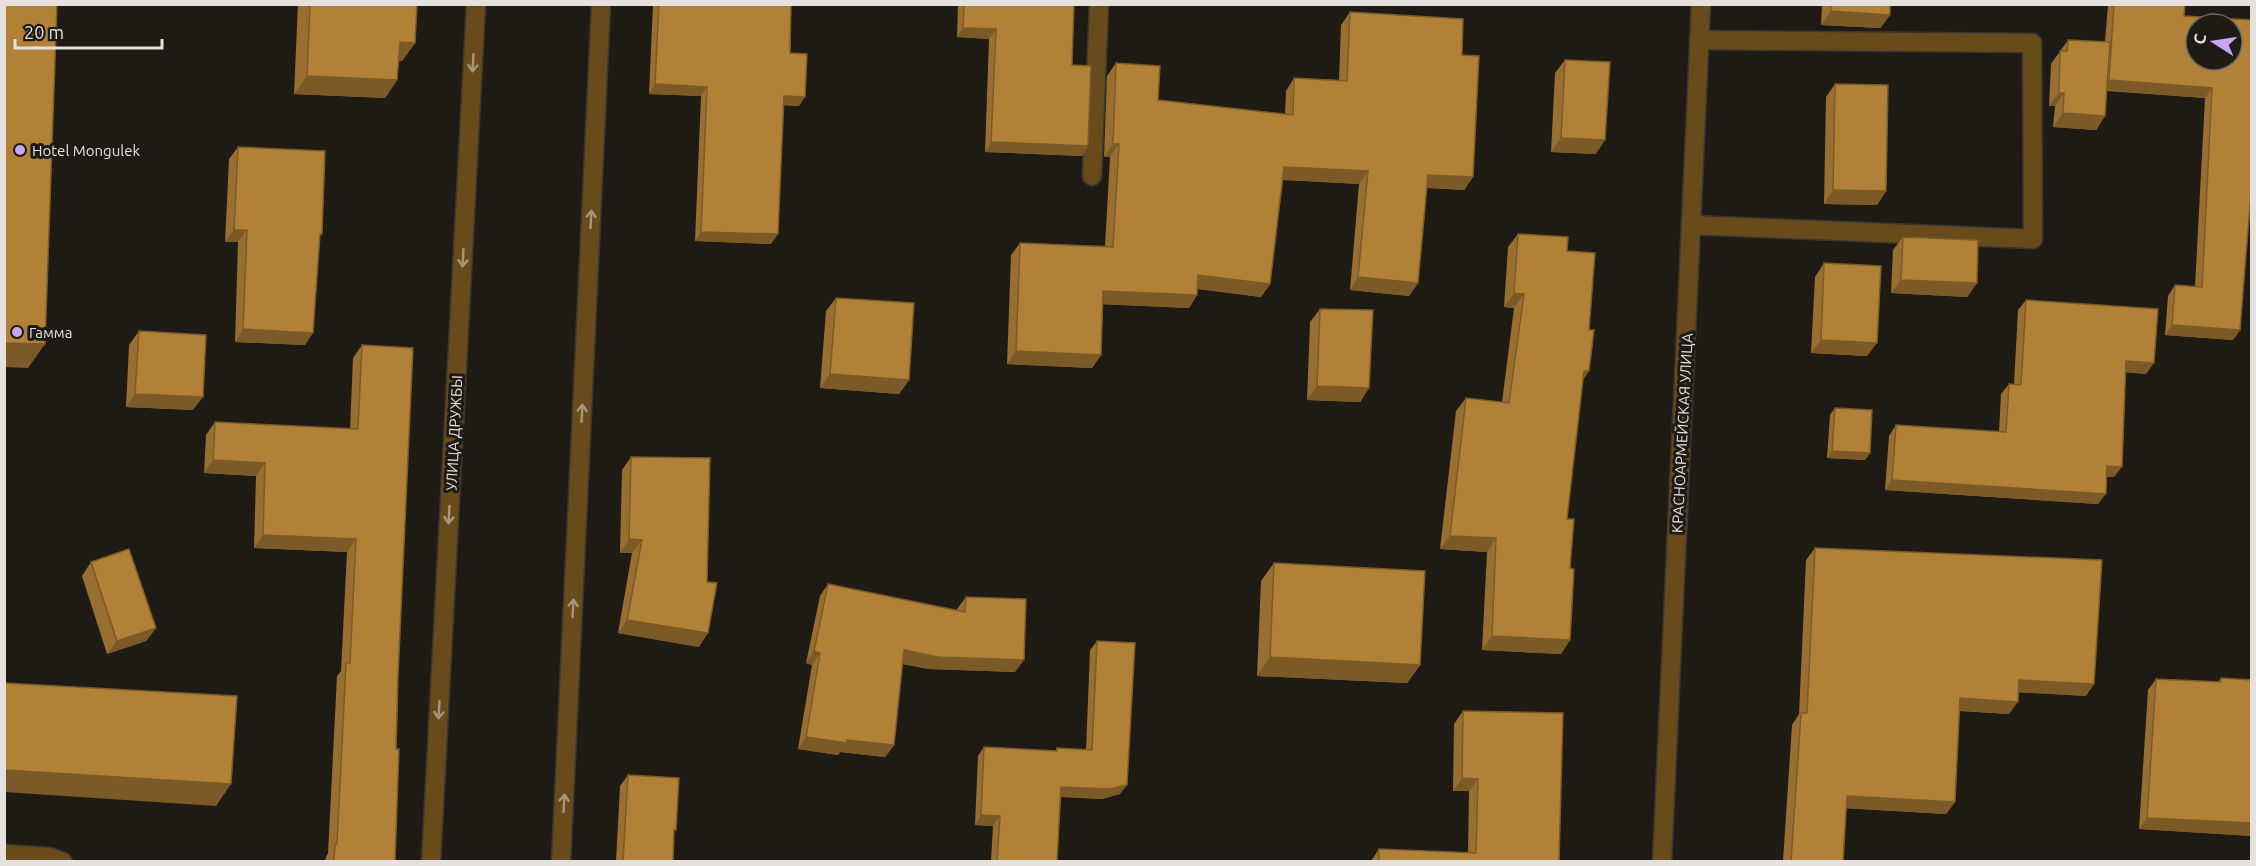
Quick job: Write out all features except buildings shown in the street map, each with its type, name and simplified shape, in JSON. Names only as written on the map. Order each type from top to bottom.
[{"type":"street","name":"УЛИЦА ДРУЖБЫ","points":[[431,861],[476,4]]},
{"type":"street","points":[[561,861],[601,4]]},
{"type":"street","points":[[1092,176],[1099,4]]},
{"type":"street","name":"КРАСНОАРМЕЙСКАЯ УЛИЦА","points":[[1662,861],[1701,4]]},
{"type":"street","points":[[1691,225],[2033,239],[2032,44],[1699,40]]},
{"type":"street","points":[[4,854],[50,857],[63,861]]},
{"type":"place","name":"Hotel Mongulek","points":[[20,150]]},
{"type":"place","name":"Гамма","points":[[17,332]]}]
